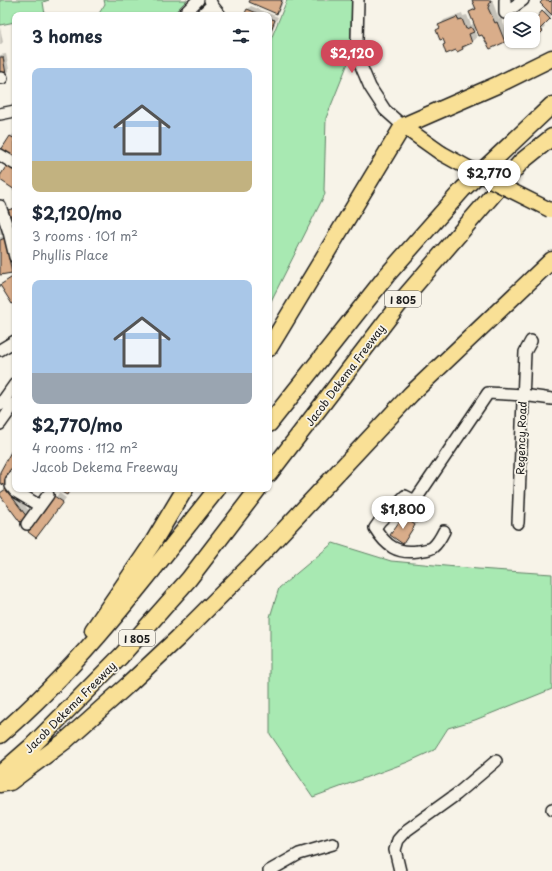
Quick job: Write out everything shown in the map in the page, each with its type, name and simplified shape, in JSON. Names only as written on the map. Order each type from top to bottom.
[{"type":"highway","points":[[272,343],[403,126],[497,85],[552,58]]},
{"type":"highway","name":"I 805","points":[[272,420],[387,275],[453,200],[552,105]]},
{"type":"highway","name":"Jacob Dekema Freeway","points":[[272,470],[403,299],[521,162],[552,136]]},
{"type":"highway","points":[[0,784],[10,782],[65,741],[178,638],[255,561],[411,394],[552,260]]},
{"type":"highway","points":[[57,681],[152,544],[183,492]]},
{"type":"highway","name":"I 805","points":[[0,735],[57,681],[112,621],[215,492]]},
{"type":"highway","name":"Jacob Dekema Freeway","points":[[0,774],[32,746],[121,656],[189,579],[256,492]]},
{"type":"main road","points":[[403,126],[441,153],[488,179],[551,210]]},
{"type":"street","points":[[186,12],[198,0]]},
{"type":"street","points":[[358,0],[357,40],[361,66],[370,88],[385,110],[403,126]]},
{"type":"street","points":[[505,0],[505,13],[522,0]]},
{"type":"street","points":[[203,12],[208,2],[217,12]]},
{"type":"street","points":[[0,114],[12,112]]},
{"type":"street","points":[[0,155],[12,162]]},
{"type":"street","points":[[0,206],[12,232]]},
{"type":"street","name":"Regency Road","points":[[518,523],[525,352],[531,342]]},
{"type":"street","points":[[0,350],[12,344]]},
{"type":"street","points":[[0,416],[3,412],[4,406],[1,403],[12,388]]},
{"type":"street","points":[[444,531],[437,543],[432,548],[408,552],[395,550],[380,537],[375,528],[405,496],[413,503],[488,393],[523,395],[552,399]]},
{"type":"street","points":[[0,424],[12,407]]},
{"type":"street","points":[[17,492],[40,506]]},
{"type":"street","points":[[27,524],[48,495]]},
{"type":"street","points":[[400,871],[395,850],[398,840],[407,830],[457,794],[496,761]]},
{"type":"street","points":[[269,871],[298,854],[333,844]]},
{"type":"green space","points":[[0,0],[49,0],[43,2],[45,12],[12,12],[12,23],[0,25]]},
{"type":"green space","points":[[104,0],[187,0],[175,12],[100,12],[105,4]]},
{"type":"green space","points":[[287,0],[352,0],[350,58],[326,118],[325,194],[272,299],[272,37]]},
{"type":"green space","points":[[333,543],[391,561],[552,574],[552,689],[475,720],[448,728],[434,750],[408,762],[313,797],[270,734],[270,617],[279,588]]},
{"type":"building","points":[[250,0],[282,0],[277,14],[249,2]]},
{"type":"building","points":[[472,0],[491,0],[488,8],[495,23],[497,22],[504,42],[490,49],[482,35],[479,36],[469,12],[476,9]]},
{"type":"building","points":[[543,0],[548,0],[550,2],[552,0],[552,15],[540,3]]},
{"type":"building","points":[[247,9],[254,12],[246,12]]},
{"type":"building","points":[[542,11],[550,19],[540,29],[540,13]]},
{"type":"building","points":[[457,17],[458,20],[462,19],[466,29],[471,27],[474,32],[469,34],[472,43],[462,47],[463,49],[457,52],[456,50],[446,54],[443,39],[440,40],[436,30],[440,28],[438,25]]},
{"type":"building","points":[[272,19],[275,20],[272,28]]},
{"type":"building","points":[[0,57],[3,57],[6,74],[0,75]]},
{"type":"building","points":[[10,136],[12,137],[12,157],[1,150]]},
{"type":"building","points":[[7,165],[12,169],[12,188],[0,180],[0,176]]},
{"type":"building","points":[[12,209],[12,226],[8,210]]},
{"type":"building","points":[[5,238],[12,273],[0,275],[0,240]]},
{"type":"building","points":[[12,277],[12,304],[0,285]]},
{"type":"building","points":[[12,450],[12,473],[5,486],[0,483],[0,472]]},
{"type":"building","points":[[6,489],[27,517],[20,522],[0,495],[0,493]]},
{"type":"building","points":[[62,492],[68,492],[67,495]]},
{"type":"building","points":[[54,496],[63,502],[36,538],[28,532]]},
{"type":"building","points":[[403,516],[415,525],[403,544],[390,535]]}]
